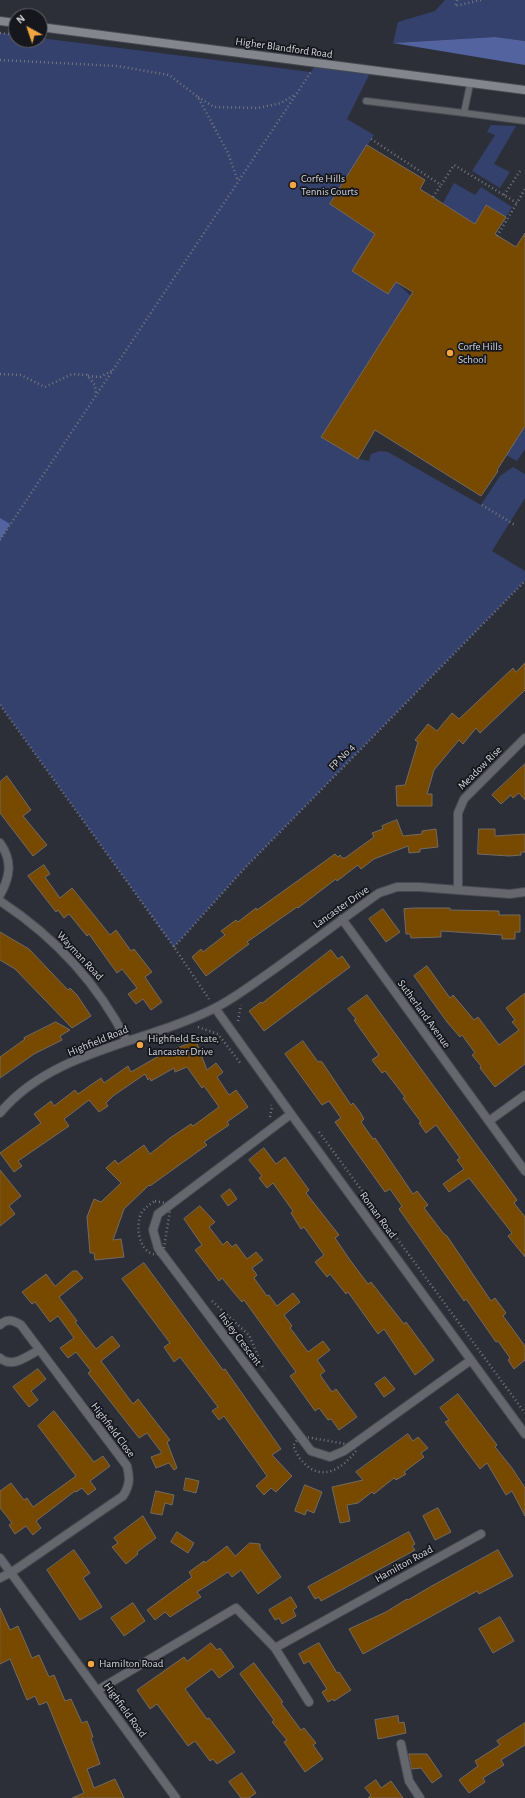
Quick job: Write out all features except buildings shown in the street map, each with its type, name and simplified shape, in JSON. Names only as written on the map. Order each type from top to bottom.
[{"type":"main road","name":"Higher Blandford Road","points":[[48,28],[525,90]]},
{"type":"street","name":"Meadow Rise","points":[[458,890],[458,813],[464,799],[525,738]]},
{"type":"street","points":[[0,843],[4,849],[10,866],[8,878],[0,895]]},
{"type":"street","name":"Lancaster Drive","points":[[215,1008],[244,990],[379,893],[397,887],[419,887],[510,894],[525,892]]},
{"type":"street","name":"Wayman Road","points":[[0,901],[25,917],[45,935],[91,982],[113,1013],[127,1041]]},
{"type":"street","name":"Sutherland Avenue","points":[[342,919],[525,1171]]},
{"type":"street","name":"Highfield Road","points":[[0,1113],[18,1095],[46,1077],[72,1063],[215,1008]]},
{"type":"street","name":"Roman Road","points":[[215,1008],[525,1434]]},
{"type":"street","points":[[489,1121],[525,1095]]},
{"type":"street","name":"Insley Crescent","points":[[291,1114],[158,1214],[153,1230],[158,1248],[311,1451],[330,1457],[344,1451],[471,1360]]},
{"type":"street","name":"Highfield Close","points":[[0,1325],[8,1320],[14,1320],[21,1325],[38,1350],[127,1466],[130,1482],[128,1489],[118,1500],[12,1572],[0,1578]]},
{"type":"street","points":[[0,1358],[9,1363],[16,1362],[38,1350]]},
{"type":"street","name":"Hamilton Road","points":[[275,1648],[481,1534]]},
{"type":"street","name":"Highfield Road","points":[[0,1558],[12,1572],[176,1798]]},
{"type":"street","points":[[98,1690],[236,1608],[275,1648],[309,1702]]},
{"type":"street","points":[[401,1744],[409,1781],[420,1798]]},
{"type":"lane","points":[[464,113],[470,84]]},
{"type":"lane","points":[[366,101],[525,121]]},
{"type":"path","points":[[457,0],[455,6],[481,0]]},
{"type":"path","points":[[0,60],[117,66],[168,76],[214,107],[258,108],[281,103],[297,94]]},
{"type":"path","points":[[0,540],[311,72]]},
{"type":"path","points":[[198,97],[228,153],[238,181]]},
{"type":"path","points":[[371,139],[441,185]]},
{"type":"path","points":[[433,197],[454,165],[517,203]]},
{"type":"path","points":[[504,195],[520,171]]},
{"type":"path","points":[[497,236],[525,189]]},
{"type":"path","points":[[0,374],[21,375],[45,387],[72,374],[100,377],[113,370]]},
{"type":"path","points":[[87,375],[95,385],[96,396]]},
{"type":"path","points":[[482,505],[515,525]]},
{"type":"path","name":"FP No 4","points":[[174,947],[244,869],[525,581]]},
{"type":"path","points":[[0,705],[174,947],[215,1008]]},
{"type":"path","points":[[242,1027],[237,1021],[244,990]]},
{"type":"path","points":[[181,1022],[218,1034],[245,1070]]},
{"type":"path","points":[[266,1133],[272,1107],[268,1101]]},
{"type":"path","points":[[318,1130],[525,1413]]},
{"type":"path","points":[[196,1297],[206,1295],[250,1335],[269,1382],[266,1391]]},
{"type":"shaded area","points":[[445,0],[525,0],[525,41],[495,37],[393,43],[398,22],[435,11]]},
{"type":"shaded area","points":[[0,33],[8,34],[8,48],[48,48],[48,39],[311,72],[316,64],[371,71],[347,119],[374,135],[330,204],[375,234],[353,271],[388,294],[396,282],[411,296],[321,437],[358,459],[369,461],[371,454],[380,451],[388,452],[481,505],[500,476],[513,467],[525,474],[525,498],[492,551],[525,571],[525,581],[244,869],[174,947],[0,705]]},
{"type":"shaded area","points":[[495,37],[525,41],[525,65],[393,43]]},
{"type":"shaded area","points":[[491,125],[516,126],[494,164],[510,172],[500,188],[472,171],[495,135],[487,132]]},
{"type":"shaded area","points":[[454,183],[475,195],[481,187],[512,207],[506,217],[485,205],[475,224],[443,203]]},
{"type":"shaded area","points":[[525,426],[525,449],[517,461],[506,455]]},
{"type":"shaded area","points":[[0,518],[10,524],[0,540]]},
{"type":"place","name":"Corfe Hills Tennis Courts","points":[[293,185]]},
{"type":"place","name":"Corfe Hills School","points":[[450,353]]},
{"type":"place","name":"Highfield Estate, Lancaster Drive","points":[[140,1045]]},
{"type":"place","name":"Hamilton Road","points":[[91,1664]]}]
